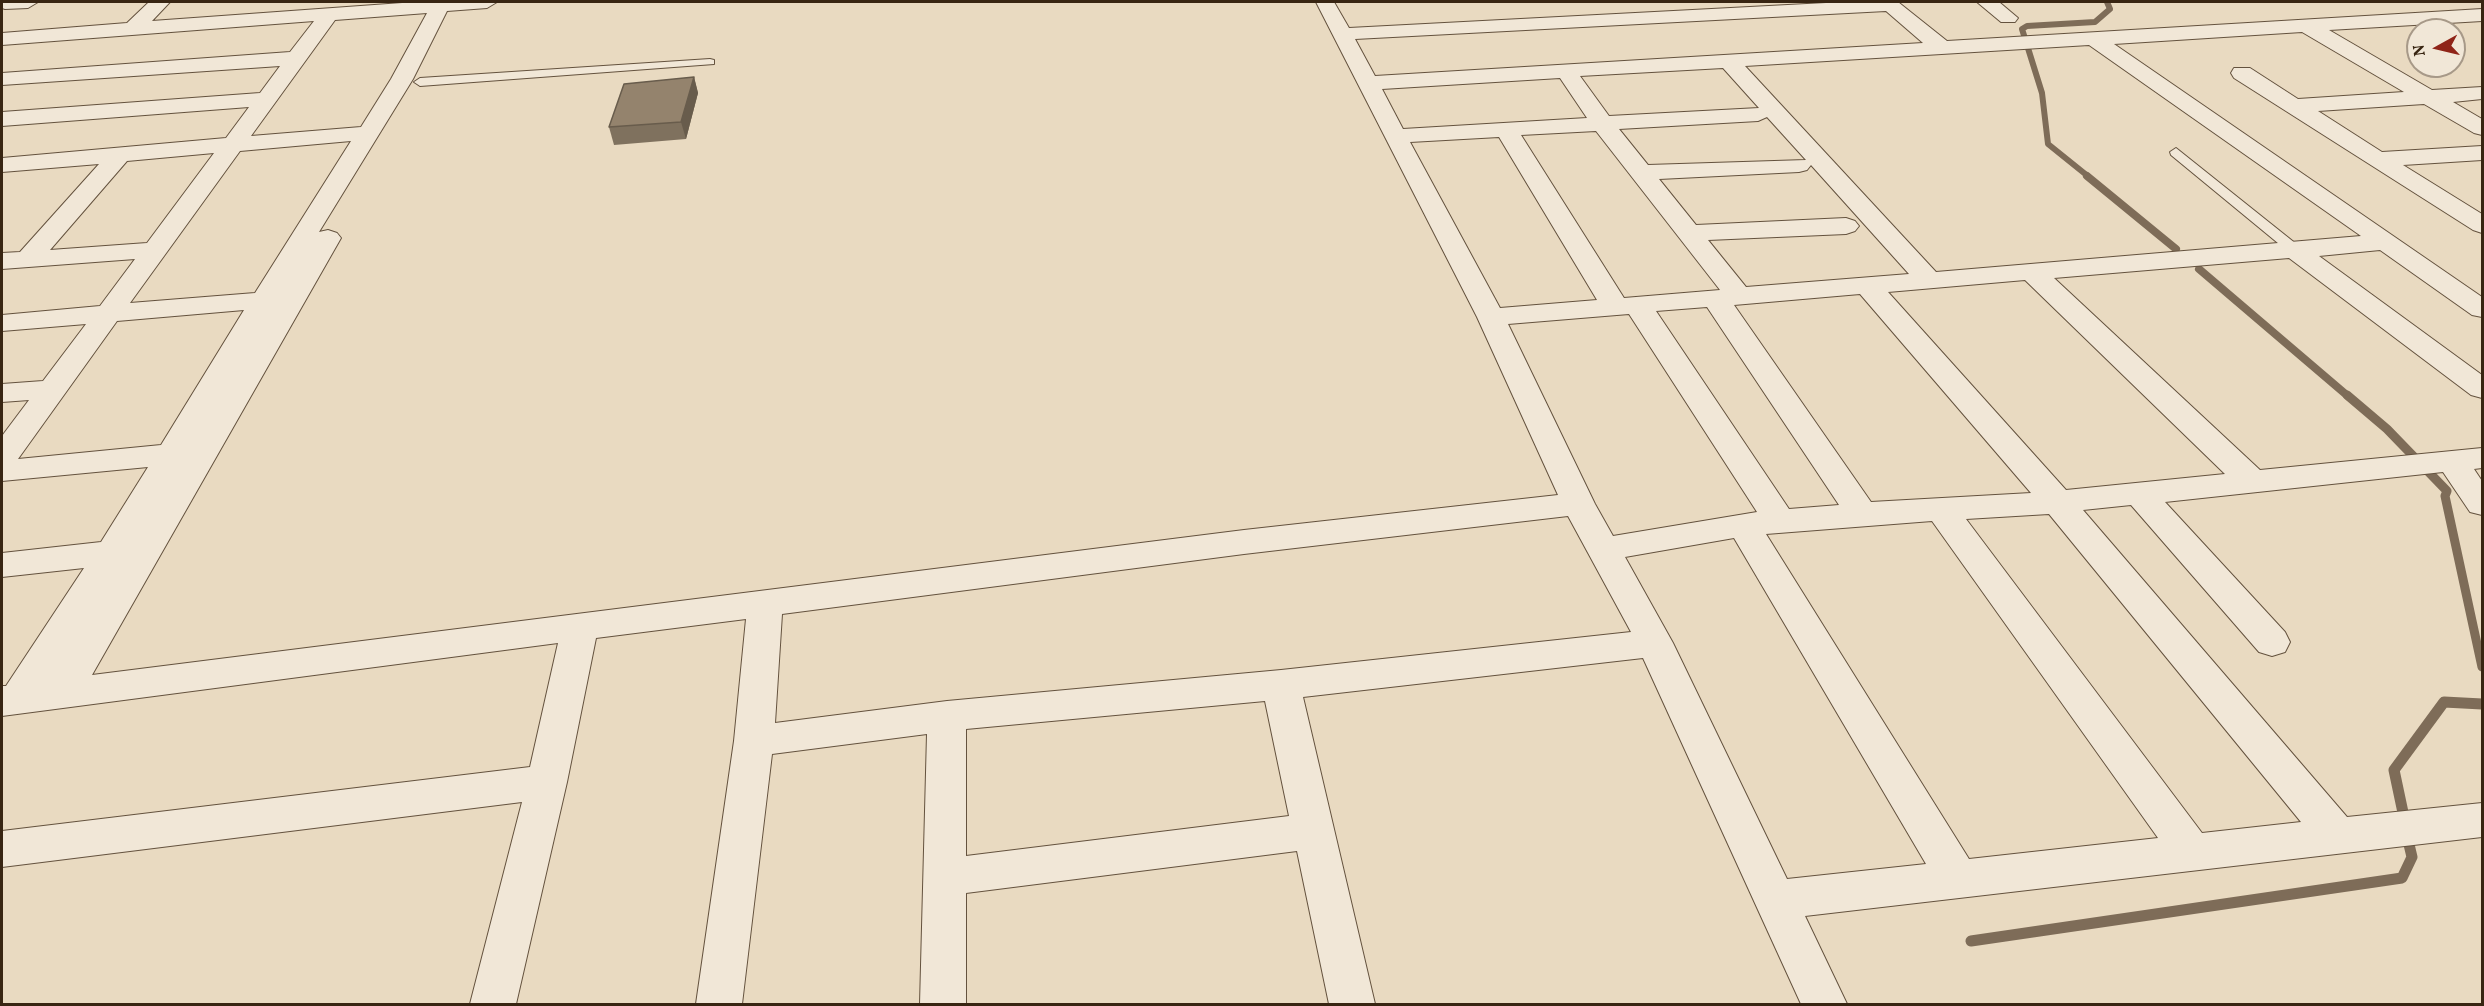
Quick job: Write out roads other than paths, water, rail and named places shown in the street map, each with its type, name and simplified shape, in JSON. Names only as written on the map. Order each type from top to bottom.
[{"type":"street","points":[[4,3],[28,2]]},
{"type":"street","points":[[132,30],[160,2]]},
{"type":"street","points":[[237,22],[255,2]]},
{"type":"street","points":[[2,39],[237,22],[458,2]]},
{"type":"street","points":[[62,693],[420,82],[458,2]]},
{"type":"street","points":[[10,700],[112,553],[264,300],[402,79],[458,2]]},
{"type":"street","points":[[1325,2],[1491,317],[1578,504],[1655,643],[1824,1005]]},
{"type":"street","points":[[1987,2],[2008,18]]},
{"type":"street","points":[[1342,34],[1440,29],[1515,16],[1889,3],[1942,48]]},
{"type":"street","points":[[1697,8],[1736,60],[1929,280]]},
{"type":"street","points":[[1366,83],[2416,20],[2462,9],[2482,9]]},
{"type":"street","points":[[2462,9],[2482,15]]},
{"type":"street","points":[[1429,11],[1440,29]]},
{"type":"street","points":[[2,458],[111,313],[155,250],[235,146],[330,14]]},
{"type":"street","points":[[1515,16],[1533,47],[1602,123],[1690,233],[1727,297],[1862,514]]},
{"type":"street","points":[[2308,27],[2482,128]]},
{"type":"street","points":[[2,61],[28,38]]},
{"type":"street","points":[[2092,38],[2482,309]]},
{"type":"street","points":[[2,79],[298,58]]},
{"type":"street","points":[[2242,73],[2482,225]]},
{"type":"street","points":[[2295,106],[2482,93]]},
{"type":"street","points":[[2,119],[268,99]]},
{"type":"street","points":[[1395,136],[1758,114]]},
{"type":"street","points":[[1505,128],[1626,305],[1780,522]]},
{"type":"street","points":[[2,165],[368,134]]},
{"type":"street","points":[[2378,159],[2482,153]]},
{"type":"street","points":[[28,259],[120,155]]},
{"type":"street","points":[[1643,173],[1799,165]]},
{"type":"street","points":[[1690,233],[1846,226]]},
{"type":"street","points":[[1491,317],[2387,242]]},
{"type":"street","points":[[2,261],[155,250]]},
{"type":"street","points":[[2295,250],[2482,389]]},
{"type":"street","points":[[2032,272],[2252,481]]},
{"type":"street","points":[[1867,285],[2354,836]]},
{"type":"street","points":[[2,323],[264,300]]},
{"type":"street","points":[[2,393],[53,389]]},
{"type":"street","points":[[2,471],[172,454]]},
{"type":"street","points":[[1604,549],[1743,525],[1862,514],[2058,502],[2138,492],[2458,462],[2482,504]]},
{"type":"street","points":[[2138,492],[2272,642]]},
{"type":"street","points":[[10,700],[1244,542],[1578,504]]},
{"type":"street","points":[[1942,510],[2192,853]]},
{"type":"street","points":[[1743,525],[1957,878]]},
{"type":"street","points":[[2,565],[112,553]]},
{"type":"street","points":[[719,1005],[754,741],[765,604]]},
{"type":"street","points":[[493,1005],[547,782],[580,628]]},
{"type":"street","points":[[754,741],[947,716],[1281,685],[1655,643]]},
{"type":"street","points":[[1281,685],[1352,1005]]},
{"type":"street","points":[[943,1005],[947,716]]},
{"type":"street","points":[[2,849],[547,782]]},
{"type":"street","points":[[1773,900],[2482,820]]},
{"type":"street","points":[[945,877],[1312,831]]},
{"type":"lane","points":[[420,82],[710,62]]},
{"type":"lane","points":[[2176,152],[2295,250]]},
{"type":"waterway","points":[[2089,177],[2048,144],[2042,93],[2022,29],[2027,26],[2095,22],[2110,9],[2107,2]]},
{"type":"waterway","points":[[2087,176],[2176,249]]},
{"type":"waterway","points":[[2199,269],[2349,397]]},
{"type":"waterway","points":[[2347,395],[2387,429],[2447,491],[2445,496],[2482,667]]},
{"type":"waterway","points":[[2405,822],[2394,770],[2444,702],[2482,704]]},
{"type":"waterway","points":[[1971,941],[2402,878],[2412,857],[2407,836]]}]
